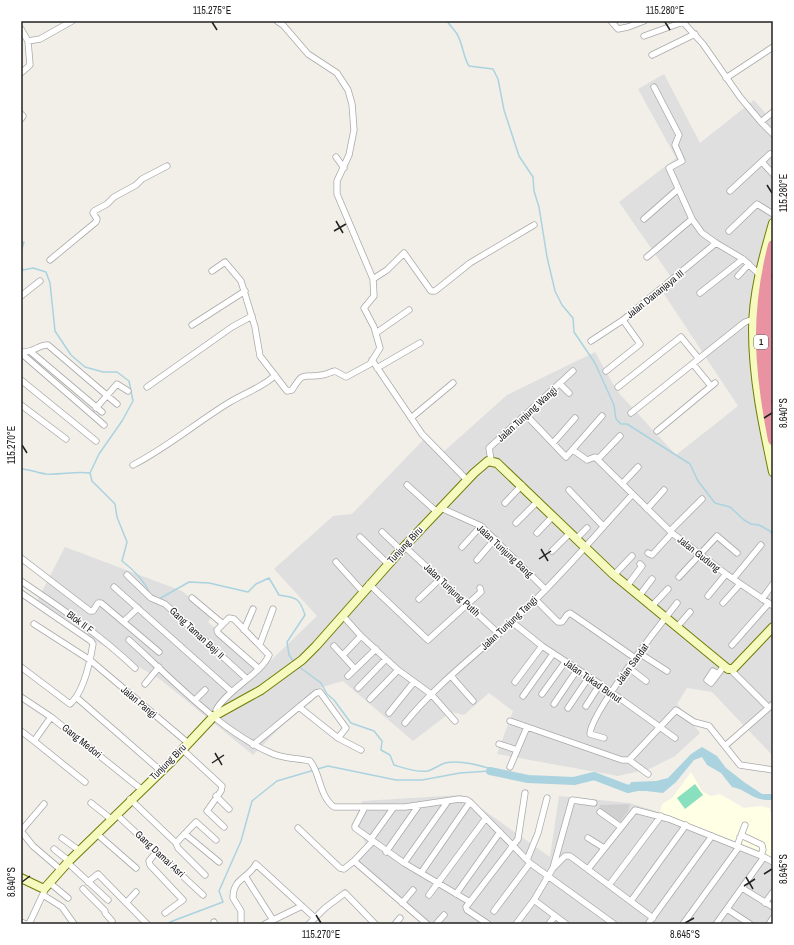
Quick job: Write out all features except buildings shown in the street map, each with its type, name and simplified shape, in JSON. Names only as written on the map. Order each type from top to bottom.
[{"type":"highway","name":"1","points":[[772,433],[761,369],[762,322],[766,275],[773,245]]},
{"type":"highway","name":"1","points":[[773,283],[762,322],[773,395]]},
{"type":"street","points":[[28,41],[40,39],[72,21]]},
{"type":"street","points":[[212,271],[225,262],[239,277],[256,327],[259,352],[284,389],[289,392],[304,375],[320,376],[335,371],[346,377],[368,365],[380,348],[376,333],[364,308],[374,296],[373,279],[337,194],[337,181],[344,168],[353,142],[354,116],[348,90],[337,74],[308,54],[287,29],[277,21]]},
{"type":"street","points":[[611,21],[618,29],[644,21]]},
{"type":"street","points":[[644,36],[683,21],[695,34],[740,97],[773,134]]},
{"type":"street","points":[[21,29],[28,41],[30,65],[21,73]]},
{"type":"street","points":[[652,55],[695,34]]},
{"type":"street","points":[[726,78],[773,47]]},
{"type":"street","points":[[654,88],[679,135],[675,145],[682,161],[669,168],[675,179],[677,190],[692,219],[702,233],[716,244],[743,258],[760,275]]},
{"type":"street","points":[[761,122],[773,112]]},
{"type":"street","points":[[21,114],[23,116],[21,118]]},
{"type":"street","points":[[730,191],[770,154]]},
{"type":"street","points":[[336,157],[344,168]]},
{"type":"street","points":[[762,162],[773,174]]},
{"type":"street","points":[[50,260],[96,222],[97,219],[93,213],[94,211],[108,204],[114,197],[136,185],[142,178],[166,166]]},
{"type":"street","points":[[644,219],[677,190]]},
{"type":"street","points":[[729,231],[758,204],[773,214]]},
{"type":"street","points":[[647,257],[692,219]]},
{"type":"street","points":[[773,223],[760,275],[762,322],[757,388],[773,472]]},
{"type":"street","points":[[373,279],[387,270],[404,253],[422,281],[431,291],[435,291],[470,263],[534,225]]},
{"type":"street","name":"Jalan Dananjaya III","points":[[591,340],[623,320],[716,244]]},
{"type":"street","points":[[700,294],[743,258]]},
{"type":"street","points":[[738,276],[749,264]]},
{"type":"street","points":[[21,296],[40,281]]},
{"type":"street","points":[[192,325],[244,291]]},
{"type":"street","points":[[376,333],[409,310]]},
{"type":"street","points":[[147,387],[232,327],[252,316]]},
{"type":"street","points":[[606,371],[640,344],[623,320]]},
{"type":"street","points":[[632,413],[745,322],[762,322]]},
{"type":"street","points":[[618,387],[681,337],[699,359]]},
{"type":"street","points":[[377,368],[420,343]]},
{"type":"street","points":[[21,352],[31,352],[44,344],[48,345],[117,404]]},
{"type":"street","points":[[21,352],[104,425]]},
{"type":"street","points":[[31,352],[102,412]]},
{"type":"street","points":[[372,360],[429,442],[467,480]]},
{"type":"street","points":[[657,431],[713,385],[693,364]]},
{"type":"street","name":"Jalan Tunjung Wangi","points":[[491,460],[489,448],[573,372]]},
{"type":"street","points":[[133,465],[164,448],[246,392],[267,383],[275,375]]},
{"type":"street","points":[[21,380],[96,441]]},
{"type":"street","points":[[411,418],[453,383]]},
{"type":"street","points":[[96,408],[117,384],[128,391]]},
{"type":"street","points":[[560,384],[569,394]]},
{"type":"street","points":[[21,404],[66,439]]},
{"type":"street","points":[[526,416],[566,457],[574,450],[602,416]]},
{"type":"street","points":[[553,443],[575,418]]},
{"type":"street","points":[[574,450],[587,460],[593,456],[598,459],[620,436]]},
{"type":"street","name":"Jalan Gudung","points":[[598,459],[632,495],[671,532],[726,574],[771,604]]},
{"type":"street","points":[[491,460],[497,463],[522,485],[614,575],[770,705],[725,746]]},
{"type":"street","name":"Tunjung Biru","points":[[46,889],[61,870],[130,799],[183,750],[188,742],[215,715],[257,692],[302,660],[343,616],[369,584],[467,480],[484,464],[491,460]]},
{"type":"street","points":[[622,484],[638,467]]},
{"type":"street","name":"Jalan Tunjung Bang","points":[[407,485],[439,510],[481,526],[545,589]]},
{"type":"street","points":[[505,503],[522,485]]},
{"type":"street","points":[[569,490],[603,526]]},
{"type":"street","points":[[647,509],[664,490]]},
{"type":"street","points":[[585,548],[632,495]]},
{"type":"street","points":[[648,553],[652,555],[702,499]]},
{"type":"street","points":[[516,523],[538,501]]},
{"type":"street","points":[[537,533],[553,516]]},
{"type":"street","points":[[462,547],[481,526]]},
{"type":"street","points":[[552,551],[586,528]]},
{"type":"street","name":"Jalan Tunjung Putih","points":[[382,532],[440,579],[499,634]]},
{"type":"street","points":[[679,576],[717,536],[737,553]]},
{"type":"street","points":[[360,537],[388,564]]},
{"type":"street","points":[[477,560],[495,539]]},
{"type":"street","points":[[733,579],[761,546]]},
{"type":"street","name":"Jalan Tunjung Tangi","points":[[405,723],[431,694],[512,622],[585,548]]},
{"type":"street","points":[[614,575],[632,556]]},
{"type":"street","points":[[21,558],[90,611],[93,611],[98,603],[101,603],[124,620],[159,652]]},
{"type":"street","points":[[336,562],[363,592]]},
{"type":"street","points":[[627,586],[642,566],[640,564]]},
{"type":"street","points":[[708,596],[726,574]]},
{"type":"street","name":"Gang Taman Beji II","points":[[127,576],[151,598],[165,604],[247,679]]},
{"type":"street","points":[[419,599],[440,579]]},
{"type":"street","points":[[639,596],[652,580]]},
{"type":"street","name":"Blok II F","points":[[21,581],[59,606],[93,632],[135,668]]},
{"type":"street","points":[[369,584],[428,640],[481,592],[480,588]]},
{"type":"street","points":[[723,602],[740,584]]},
{"type":"street","points":[[762,599],[773,584]]},
{"type":"street","points":[[114,587],[232,692]]},
{"type":"street","points":[[651,607],[668,589]]},
{"type":"street","points":[[21,593],[91,641],[93,644],[90,660],[76,697],[71,704],[21,667]]},
{"type":"street","points":[[192,598],[223,624]]},
{"type":"street","points":[[536,599],[558,622],[562,622],[570,613],[637,656],[667,672]]},
{"type":"street","name":"Jalan Sandat","points":[[604,738],[591,735],[589,732],[611,693],[628,668],[677,603]]},
{"type":"street","points":[[732,645],[771,604]]},
{"type":"street","points":[[124,620],[138,608]]},
{"type":"street","points":[[244,630],[253,609]]},
{"type":"street","points":[[260,644],[273,609]]},
{"type":"street","points":[[677,627],[690,612]]},
{"type":"street","points":[[343,616],[361,636],[398,670],[431,694],[455,721]]},
{"type":"street","points":[[215,715],[217,708],[258,668],[269,655],[260,644],[231,618],[217,630],[218,632],[258,668]]},
{"type":"street","name":"Jalan Tukad Bunut","points":[[512,622],[553,654],[600,684],[675,738]]},
{"type":"street","name":"Jalan Pangi","points":[[34,624],[90,660],[188,742]]},
{"type":"street","points":[[718,674],[727,668],[740,664],[773,627]]},
{"type":"street","points":[[342,655],[361,636]]},
{"type":"street","points":[[129,640],[195,700],[253,744],[273,754],[310,760],[316,776],[330,803],[334,807],[394,807],[463,799],[470,802],[529,862],[614,924]]},
{"type":"street","points":[[334,646],[355,669]]},
{"type":"street","points":[[515,682],[542,646]]},
{"type":"street","points":[[348,676],[376,649]]},
{"type":"street","points":[[523,696],[553,654]]},
{"type":"street","points":[[358,688],[386,659]]},
{"type":"street","points":[[542,694],[565,662]]},
{"type":"street","points":[[145,684],[159,667]]},
{"type":"street","points":[[628,668],[646,681]]},
{"type":"street","points":[[370,699],[398,670]]},
{"type":"street","points":[[554,704],[577,670]]},
{"type":"street","points":[[451,676],[473,701]]},
{"type":"street","points":[[568,708],[589,677]]},
{"type":"street","points":[[389,713],[414,682]]},
{"type":"street","points":[[586,706],[600,684]]},
{"type":"street","points":[[195,700],[205,690]]},
{"type":"street","points":[[253,744],[316,693],[321,692],[346,728],[338,738]]},
{"type":"street","name":"Gang Medori","points":[[21,697],[51,717],[141,789]]},
{"type":"street","points":[[76,697],[161,771]]},
{"type":"street","points":[[300,706],[338,738],[361,750]]},
{"type":"street","points":[[630,760],[673,711],[677,710],[694,722],[709,726],[742,766],[773,770]]},
{"type":"street","points":[[34,741],[51,717]]},
{"type":"street","points":[[510,721],[622,760],[630,760],[648,774]]},
{"type":"street","points":[[510,767],[527,727]]},
{"type":"street","points":[[21,731],[85,782]]},
{"type":"street","points":[[499,744],[518,750]]},
{"type":"street","points":[[183,750],[222,786],[207,811],[224,827]]},
{"type":"street","points":[[488,924],[467,910],[466,907],[518,840],[525,792]]},
{"type":"street","points":[[216,796],[229,809]]},
{"type":"street","points":[[494,911],[529,862],[547,798]]},
{"type":"street","points":[[130,799],[176,843],[178,848],[206,875]]},
{"type":"street","points":[[516,924],[534,900],[553,868],[572,800],[594,803]]},
{"type":"street","points":[[404,863],[448,801]]},
{"type":"street","points":[[421,873],[470,802]]},
{"type":"street","name":"Gang Damai Asri","points":[[91,803],[114,816],[158,851],[203,895]]},
{"type":"street","points":[[44,804],[21,831],[33,846],[61,870]]},
{"type":"street","points":[[386,852],[419,805]]},
{"type":"street","points":[[366,807],[354,827],[386,852],[470,902]]},
{"type":"street","points":[[298,828],[341,869],[344,869],[372,840],[394,807]]},
{"type":"street","points":[[588,869],[635,810],[661,816],[686,825],[763,856],[773,862]]},
{"type":"street","points":[[600,812],[621,827]]},
{"type":"street","points":[[610,886],[661,816]]},
{"type":"street","points":[[429,895],[486,818]]},
{"type":"street","points":[[176,843],[196,822],[216,840]]},
{"type":"street","points":[[632,901],[686,825]]},
{"type":"street","points":[[683,924],[738,847],[740,837],[745,826]]},
{"type":"street","points":[[456,894],[500,832]]},
{"type":"street","points":[[97,834],[136,868]]},
{"type":"street","points":[[184,834],[219,862]]},
{"type":"street","points":[[648,924],[712,836]]},
{"type":"street","points":[[716,924],[763,856],[764,849],[762,845],[743,836],[740,837]]},
{"type":"street","points":[[62,838],[80,851]]},
{"type":"street","points":[[588,838],[604,848]]},
{"type":"street","points":[[54,849],[108,900]]},
{"type":"street","points":[[158,851],[149,860],[150,865],[183,900],[165,913]]},
{"type":"street","points":[[553,868],[568,856],[632,901],[652,918]]},
{"type":"street","points":[[354,860],[360,867],[427,924]]},
{"type":"street","points":[[241,924],[241,911],[234,902],[233,894],[236,883],[256,864],[315,918]]},
{"type":"street","points":[[88,882],[98,874],[147,924]]},
{"type":"street","points":[[245,876],[273,920]]},
{"type":"street","points":[[21,878],[68,898]]},
{"type":"street","points":[[742,888],[773,907]]},
{"type":"street","points":[[46,889],[62,907],[73,924]]},
{"type":"street","points":[[29,924],[46,889]]},
{"type":"street","points":[[83,889],[105,911],[104,913],[111,923]]},
{"type":"street","points":[[402,903],[413,890]]},
{"type":"street","points":[[126,903],[136,892]]},
{"type":"street","points":[[765,902],[773,892]]},
{"type":"street","points":[[310,924],[345,893],[376,924]]},
{"type":"street","points":[[534,900],[566,924]]},
{"type":"street","points":[[265,924],[302,906]]},
{"type":"street","points":[[727,910],[750,924]]},
{"type":"street","points":[[436,924],[444,915]]},
{"type":"street","points":[[549,924],[555,916]]},
{"type":"street","points":[[395,924],[400,918]]},
{"type":"street","points":[[769,924],[773,918]]},
{"type":"street","points":[[21,922],[26,924]]},
{"type":"shaded area","points":[[664,74],[700,143],[754,100],[773,122],[773,756],[712,692],[687,688],[677,704],[700,733],[675,756],[649,769],[618,776],[497,754],[513,711],[489,693],[464,715],[451,712],[413,741],[343,681],[319,688],[253,755],[161,680],[35,605],[65,547],[182,591],[212,616],[208,622],[262,669],[317,616],[274,569],[333,516],[352,514],[424,439],[441,454],[507,395],[595,352],[617,391],[676,455],[738,406],[662,291],[673,280],[619,202],[676,158],[638,89]]},
{"type":"shaded area","points":[[691,772],[702,791],[711,796],[720,794],[744,808],[760,806],[770,808],[770,812],[773,812],[773,858],[765,853],[660,812],[662,804],[672,798]]},
{"type":"shaded area","points":[[462,795],[550,857],[559,796],[630,803],[773,850],[773,924],[432,924],[357,863],[366,844],[354,823],[362,801]]},
{"type":"shaded area","points":[[630,804],[628,811],[619,823],[599,809],[600,805]]},
{"type":"green space","points":[[695,784],[703,795],[685,809],[677,798]]},
{"type":"water","points":[[702,747],[717,756],[726,768],[762,794],[773,794],[773,800],[759,799],[738,788],[732,787],[721,773],[707,765],[702,757],[694,760],[676,782],[663,793],[627,791],[631,782],[656,781],[668,778],[691,754]]},
{"type":"waterway","points":[[447,21],[459,38],[465,59],[469,66],[493,69],[498,79],[504,110],[519,156],[533,177],[534,191],[539,207],[547,257],[555,291],[562,305],[573,318],[574,332],[595,363],[614,405],[616,419],[621,424],[627,424],[690,464],[698,481],[715,503],[730,507],[744,520],[751,524],[759,525],[770,531],[773,535]]},
{"type":"waterway","points":[[21,242],[24,242],[21,252]]},
{"type":"waterway","points":[[21,267],[23,270],[33,268],[46,272],[50,283],[55,331],[71,355],[85,367],[103,372],[117,372],[129,381],[133,401],[122,421],[99,454],[90,473],[92,481],[115,504],[117,517],[127,542],[122,561],[131,568],[145,584],[150,594],[159,599],[189,582],[209,583],[248,592],[256,584],[269,578],[279,595],[296,599],[301,604],[305,615],[287,642],[289,655],[294,662]]},
{"type":"waterway","points":[[21,469],[46,474],[79,472],[90,473]]},
{"type":"waterway","points":[[298,666],[321,683],[327,694],[334,700],[351,723],[374,731],[382,741],[381,750],[390,755],[394,765],[411,770],[428,771],[445,763],[461,762],[488,768],[490,771]]},
{"type":"waterway","points":[[168,924],[223,902],[219,891],[241,841],[252,801],[277,781],[328,766],[396,780],[422,780],[460,773],[489,771]]},
{"type":"waterway","points":[[490,771],[528,779],[574,781],[594,776],[628,789],[637,787]]}]
